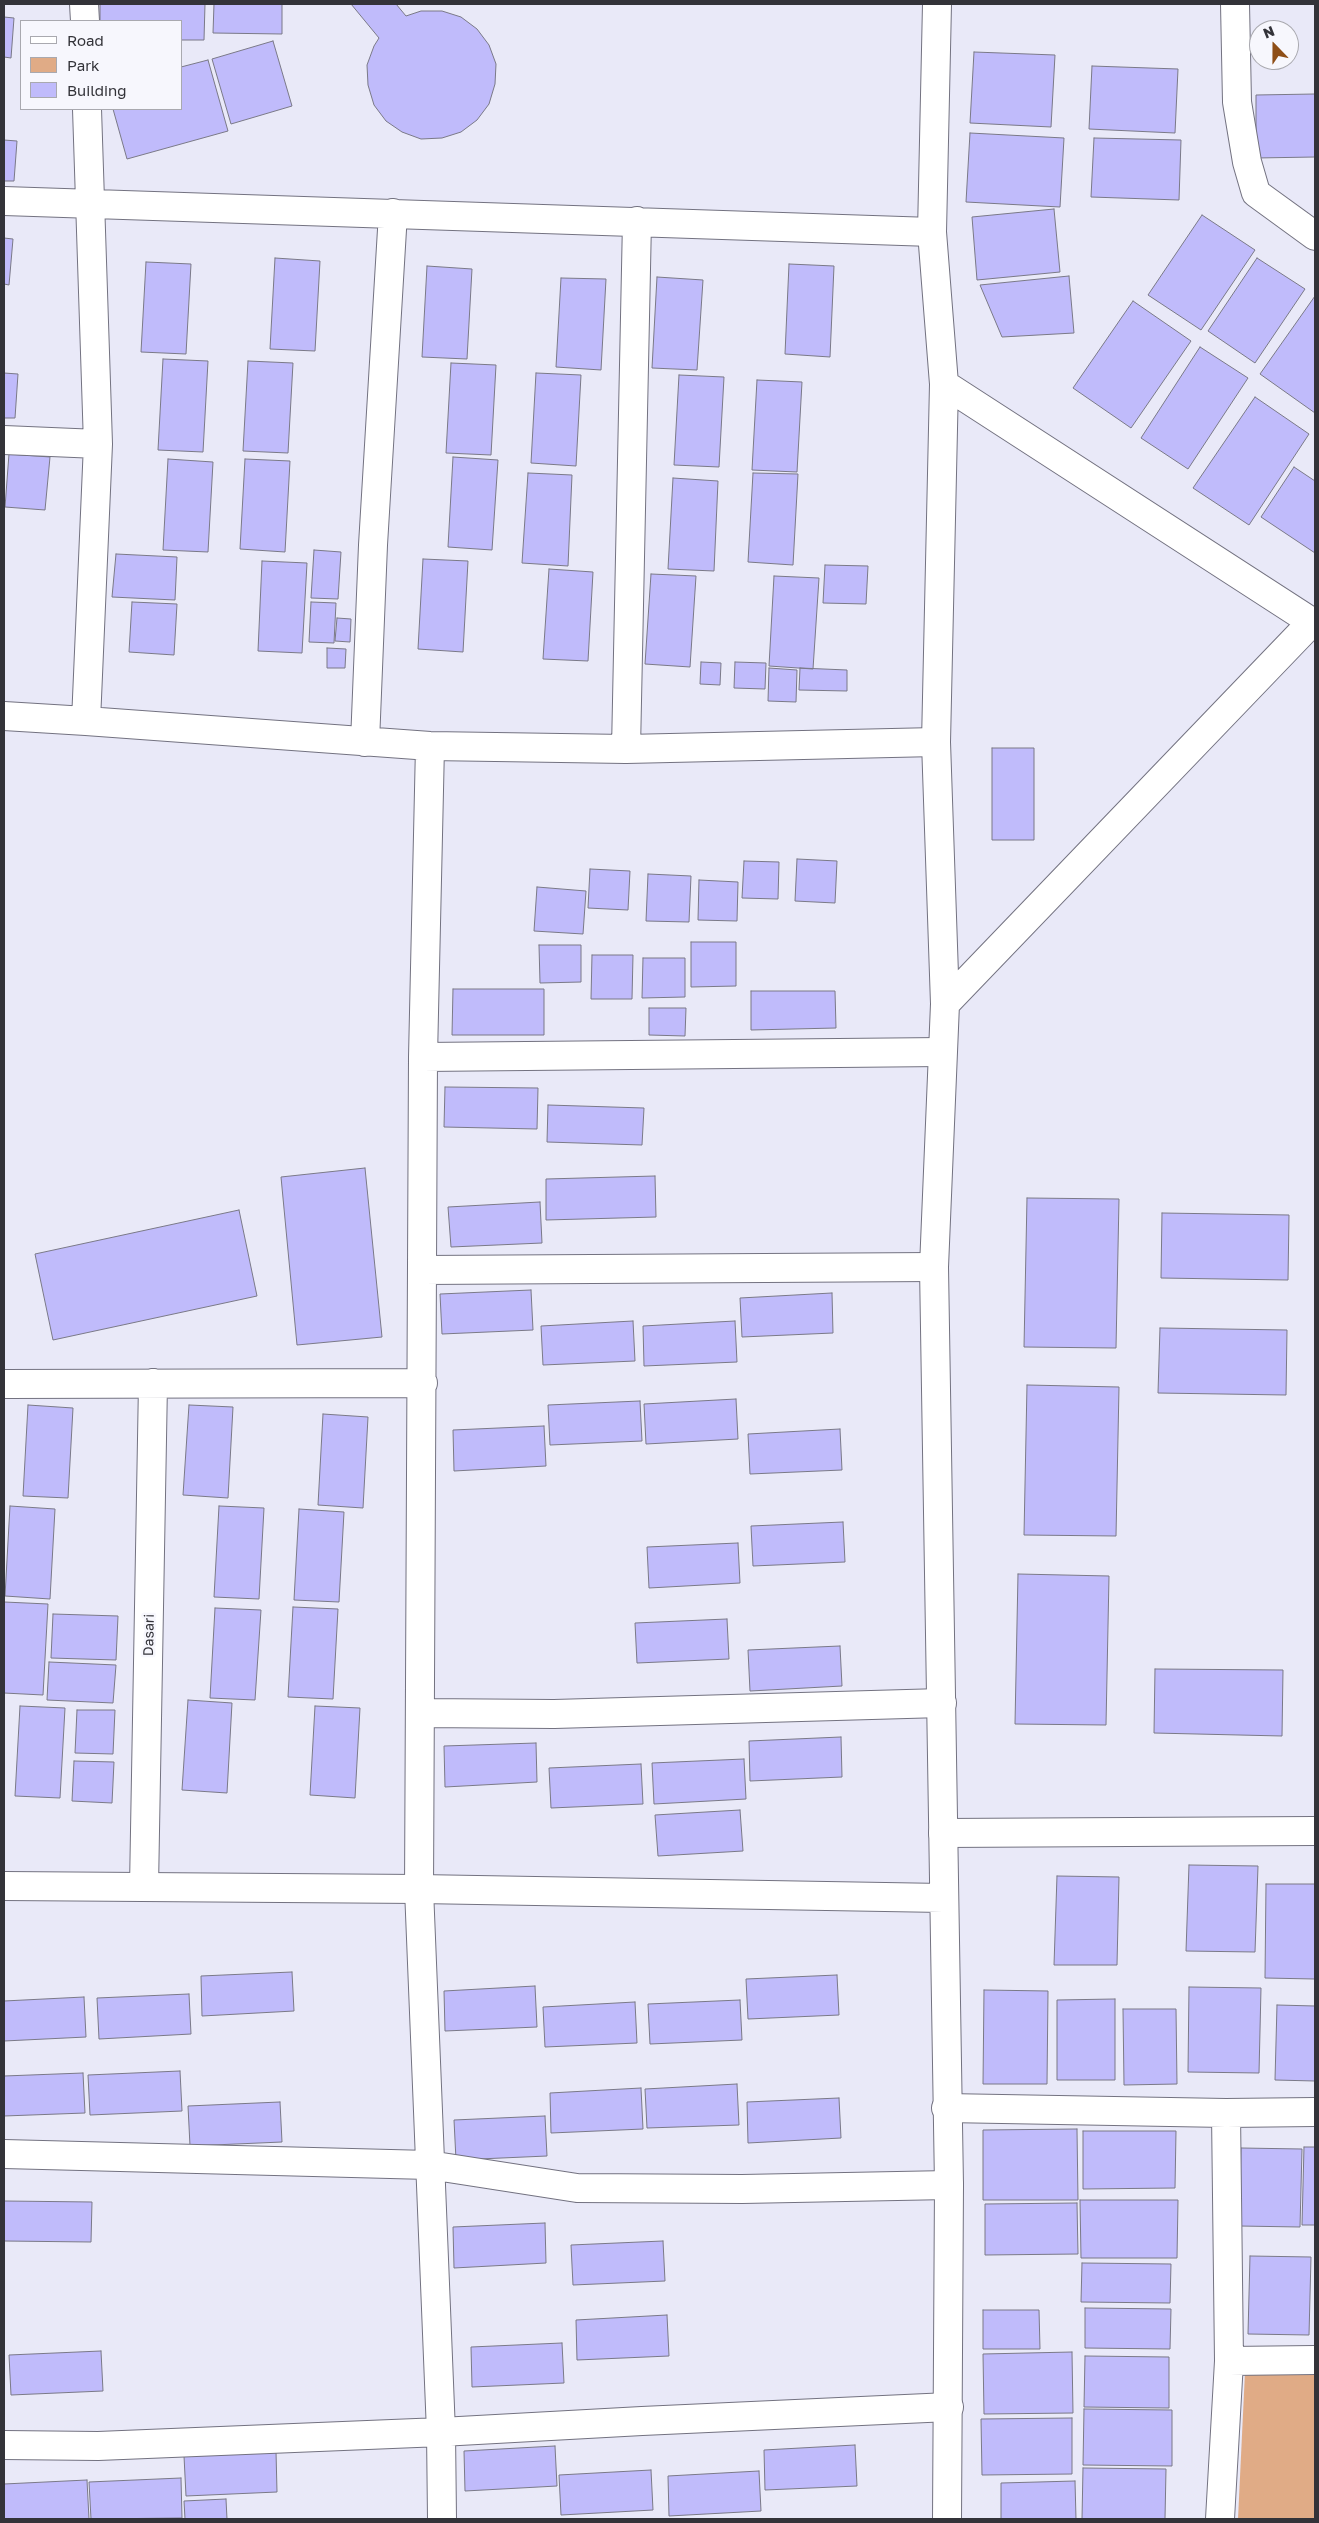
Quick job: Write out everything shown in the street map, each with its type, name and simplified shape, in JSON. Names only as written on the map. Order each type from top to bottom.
[{"type":"street","points":[[84,4],[85,20]]},
{"type":"street","points":[[936,4],[932,232],[944,384],[936,742],[946,1004],[942,1052],[934,1267],[942,1703],[946,2108],[949,2185],[947,2519]]},
{"type":"street","points":[[1236,4],[1237,102],[1247,162],[1256,193],[1315,236]]},
{"type":"street","points":[[86,721],[98,444],[87,110]]},
{"type":"street","points":[[4,202],[393,213],[932,232]]},
{"type":"street","points":[[364,742],[373,545],[393,213]]},
{"type":"street","points":[[626,749],[637,221]]},
{"type":"street","points":[[944,384],[1313,623],[946,1004]]},
{"type":"street","points":[[4,440],[98,444]]},
{"type":"street","points":[[4,716],[430,746],[626,749],[936,742]]},
{"type":"street","points":[[430,746],[424,1056],[419,1889],[441,2432],[442,2519]]},
{"type":"street","points":[[424,1056],[942,1052]]},
{"type":"street","points":[[424,1270],[934,1267]]},
{"type":"street","name":"Dasari","points":[[144,1887],[153,1383]]},
{"type":"street","points":[[4,1384],[423,1383]]},
{"type":"street","points":[[420,1713],[554,1714],[942,1703]]},
{"type":"street","points":[[943,1833],[1315,1830]]},
{"type":"street","points":[[4,1886],[419,1889],[943,1898]]},
{"type":"street","points":[[946,2108],[1226,2113],[1315,2112]]},
{"type":"street","points":[[1220,2519],[1229,2361],[1226,2113]]},
{"type":"street","points":[[4,2154],[429,2165],[578,2188],[742,2189],[949,2185]]},
{"type":"street","points":[[1229,2361],[1315,2360]]},
{"type":"street","points":[[4,2445],[98,2446],[441,2432],[652,2420],[949,2407]]},
{"type":"green space","points":[[1245,2372],[1315,2372],[1315,2519],[1238,2519]]},
{"type":"building","points":[[100,4],[205,4],[204,40],[182,40],[182,20],[100,20]]},
{"type":"building","points":[[214,4],[282,4],[282,34],[213,33]]},
{"type":"building","points":[[351,4],[396,4],[406,16],[421,11],[442,11],[461,17],[477,29],[489,45],[496,64],[495,84],[489,104],[477,120],[461,132],[442,138],[421,139],[402,132],[386,121],[374,105],[368,85],[367,65],[379,38]]},
{"type":"building","points":[[4,17],[14,18],[11,58],[4,57]]},
{"type":"building","points":[[273,41],[292,106],[231,124],[212,59]]},
{"type":"building","points":[[974,52],[1055,55],[1051,127],[970,123]]},
{"type":"building","points":[[208,60],[228,131],[127,159],[113,110],[182,110],[182,67]]},
{"type":"building","points":[[1092,66],[1178,69],[1175,133],[1089,129]]},
{"type":"building","points":[[1315,94],[1315,157],[1256,158],[1256,95]]},
{"type":"building","points":[[970,133],[1064,138],[1060,207],[966,202]]},
{"type":"building","points":[[1094,138],[1181,140],[1179,200],[1091,197]]},
{"type":"building","points":[[4,140],[17,141],[14,181],[4,181]]},
{"type":"building","points":[[1054,209],[1060,272],[977,280],[972,217]]},
{"type":"building","points":[[1202,215],[1255,250],[1201,330],[1148,295]]},
{"type":"building","points":[[4,238],[13,239],[9,285],[4,284]]},
{"type":"building","points":[[275,258],[320,261],[315,351],[270,349]]},
{"type":"building","points":[[1257,258],[1305,289],[1255,363],[1208,331]]},
{"type":"building","points":[[146,262],[191,264],[186,354],[141,352]]},
{"type":"building","points":[[789,264],[834,266],[830,357],[785,354]]},
{"type":"building","points":[[427,266],[472,269],[467,359],[422,357]]},
{"type":"building","points":[[1069,276],[1074,333],[1002,337],[980,285]]},
{"type":"building","points":[[657,277],[703,280],[697,370],[652,368]]},
{"type":"building","points":[[561,278],[606,279],[601,370],[556,367]]},
{"type":"building","points":[[1315,296],[1315,413],[1260,374]]},
{"type":"building","points":[[1133,301],[1191,341],[1131,428],[1073,388]]},
{"type":"building","points":[[1200,347],[1248,378],[1188,469],[1141,438]]},
{"type":"building","points":[[163,359],[208,361],[203,452],[158,450]]},
{"type":"building","points":[[248,361],[293,363],[288,453],[243,451]]},
{"type":"building","points":[[451,363],[496,365],[491,455],[446,453]]},
{"type":"building","points":[[4,373],[18,374],[15,418],[4,418]]},
{"type":"building","points":[[536,373],[581,375],[576,466],[531,463]]},
{"type":"building","points":[[679,375],[724,377],[719,467],[674,465]]},
{"type":"building","points":[[757,380],[802,382],[797,472],[752,470]]},
{"type":"building","points":[[1255,397],[1309,434],[1249,525],[1193,488]]},
{"type":"building","points":[[9,454],[50,457],[45,510],[5,507]]},
{"type":"building","points":[[453,457],[498,460],[492,550],[448,547]]},
{"type":"building","points":[[168,459],[213,462],[208,552],[163,550]]},
{"type":"building","points":[[245,459],[290,461],[285,552],[240,549]]},
{"type":"building","points":[[1294,467],[1315,481],[1315,553],[1261,517]]},
{"type":"building","points":[[528,473],[572,475],[568,566],[522,563]]},
{"type":"building","points":[[753,473],[798,474],[793,565],[748,562]]},
{"type":"building","points":[[673,478],[718,481],[714,571],[668,569]]},
{"type":"building","points":[[314,550],[341,552],[338,599],[311,598]]},
{"type":"building","points":[[116,554],[177,557],[175,600],[112,597]]},
{"type":"building","points":[[423,559],[468,561],[463,652],[418,649]]},
{"type":"building","points":[[262,561],[307,563],[302,653],[258,651]]},
{"type":"building","points":[[825,565],[868,566],[866,604],[823,603]]},
{"type":"building","points":[[549,569],[593,572],[588,661],[543,659]]},
{"type":"building","points":[[651,574],[696,576],[690,667],[645,664]]},
{"type":"building","points":[[774,576],[819,578],[813,669],[769,666]]},
{"type":"building","points":[[132,602],[177,604],[174,655],[129,652]]},
{"type":"building","points":[[311,602],[336,603],[334,643],[309,642]]},
{"type":"building","points":[[337,618],[351,619],[350,642],[335,641]]},
{"type":"building","points":[[327,648],[346,649],[345,668],[327,668]]},
{"type":"building","points":[[701,662],[721,663],[720,685],[700,684]]},
{"type":"building","points":[[735,662],[766,663],[765,689],[734,688]]},
{"type":"building","points":[[769,668],[797,670],[796,702],[768,701]]},
{"type":"building","points":[[800,668],[847,670],[847,691],[799,690]]},
{"type":"building","points":[[992,748],[1034,748],[1034,840],[992,840]]},
{"type":"building","points":[[797,859],[837,861],[835,903],[795,901]]},
{"type":"building","points":[[744,861],[779,862],[778,899],[742,898]]},
{"type":"building","points":[[590,869],[630,871],[628,910],[588,908]]},
{"type":"building","points":[[648,874],[691,876],[689,922],[646,921]]},
{"type":"building","points":[[699,880],[738,882],[737,921],[698,920]]},
{"type":"building","points":[[537,887],[586,891],[583,934],[534,931]]},
{"type":"building","points":[[691,942],[736,942],[736,986],[691,987]]},
{"type":"building","points":[[539,945],[581,945],[581,982],[540,983]]},
{"type":"building","points":[[592,955],[633,955],[632,999],[591,999]]},
{"type":"building","points":[[643,958],[685,958],[685,997],[642,998]]},
{"type":"building","points":[[453,989],[544,989],[544,1035],[452,1035]]},
{"type":"building","points":[[751,991],[835,991],[836,1028],[751,1030]]},
{"type":"building","points":[[649,1008],[686,1008],[685,1036],[649,1035]]},
{"type":"building","points":[[445,1087],[538,1088],[537,1129],[444,1127]]},
{"type":"building","points":[[548,1105],[644,1108],[642,1145],[547,1142]]},
{"type":"building","points":[[365,1168],[382,1337],[297,1345],[281,1177]]},
{"type":"building","points":[[655,1176],[656,1217],[546,1220],[546,1179]]},
{"type":"building","points":[[1027,1198],[1119,1199],[1116,1348],[1024,1347]]},
{"type":"building","points":[[540,1202],[542,1243],[451,1247],[448,1207]]},
{"type":"building","points":[[239,1210],[257,1296],[53,1340],[35,1254]]},
{"type":"building","points":[[1162,1213],[1289,1215],[1288,1280],[1161,1278]]},
{"type":"building","points":[[531,1290],[533,1330],[442,1334],[440,1294]]},
{"type":"building","points":[[832,1293],[833,1333],[742,1337],[740,1298]]},
{"type":"building","points":[[633,1321],[635,1361],[543,1365],[541,1326]]},
{"type":"building","points":[[735,1321],[737,1362],[644,1366],[643,1326]]},
{"type":"building","points":[[1160,1328],[1287,1330],[1286,1395],[1158,1393]]},
{"type":"building","points":[[1027,1385],[1119,1387],[1116,1536],[1024,1535]]},
{"type":"building","points":[[736,1399],[738,1439],[646,1444],[644,1404]]},
{"type":"building","points":[[640,1401],[642,1441],[550,1445],[548,1405]]},
{"type":"building","points":[[28,1405],[73,1408],[68,1498],[23,1496]]},
{"type":"building","points":[[189,1405],[233,1407],[228,1498],[183,1495]]},
{"type":"building","points":[[323,1414],[368,1417],[363,1508],[318,1505]]},
{"type":"building","points":[[544,1426],[546,1466],[454,1471],[453,1430]]},
{"type":"building","points":[[840,1429],[842,1470],[750,1474],[748,1434]]},
{"type":"building","points":[[10,1506],[55,1509],[50,1599],[5,1596]]},
{"type":"building","points":[[219,1506],[264,1508],[259,1599],[214,1597]]},
{"type":"building","points":[[299,1509],[344,1512],[339,1602],[294,1600]]},
{"type":"building","points":[[843,1522],[845,1562],[753,1566],[751,1526]]},
{"type":"building","points":[[738,1543],[740,1583],[649,1588],[647,1547]]},
{"type":"building","points":[[1018,1574],[1109,1576],[1106,1725],[1015,1724]]},
{"type":"building","points":[[4,1602],[48,1604],[43,1695],[4,1693]]},
{"type":"building","points":[[293,1607],[338,1609],[333,1699],[288,1697]]},
{"type":"building","points":[[215,1608],[261,1610],[255,1700],[210,1698]]},
{"type":"building","points":[[53,1614],[118,1616],[116,1660],[51,1658]]},
{"type":"building","points":[[727,1619],[729,1659],[637,1663],[635,1623]]},
{"type":"building","points":[[840,1646],[842,1686],[750,1691],[748,1650]]},
{"type":"building","points":[[49,1662],[116,1665],[113,1703],[47,1700]]},
{"type":"building","points":[[1155,1669],[1283,1670],[1282,1736],[1154,1733]]},
{"type":"building","points":[[188,1700],[232,1703],[227,1793],[182,1790]]},
{"type":"building","points":[[20,1706],[65,1708],[60,1798],[15,1796]]},
{"type":"building","points":[[315,1706],[360,1708],[355,1798],[310,1795]]},
{"type":"building","points":[[77,1710],[115,1710],[113,1754],[75,1753]]},
{"type":"building","points":[[841,1737],[842,1777],[750,1781],[749,1741]]},
{"type":"building","points":[[536,1743],[537,1782],[445,1787],[444,1746]]},
{"type":"building","points":[[744,1759],[746,1799],[654,1804],[652,1763]]},
{"type":"building","points":[[74,1761],[114,1762],[112,1803],[72,1801]]},
{"type":"building","points":[[641,1764],[643,1804],[551,1808],[549,1768]]},
{"type":"building","points":[[740,1810],[743,1851],[658,1856],[655,1815]]},
{"type":"building","points":[[1189,1865],[1258,1866],[1255,1952],[1186,1951]]},
{"type":"building","points":[[1057,1876],[1119,1877],[1117,1965],[1054,1965]]},
{"type":"building","points":[[1266,1884],[1315,1884],[1315,1979],[1265,1978]]},
{"type":"building","points":[[292,1972],[294,2011],[202,2016],[201,1976]]},
{"type":"building","points":[[837,1975],[839,2015],[748,2019],[746,1979]]},
{"type":"building","points":[[535,1986],[537,2027],[445,2031],[444,1991]]},
{"type":"building","points":[[1189,1987],[1261,1988],[1259,2073],[1188,2072]]},
{"type":"building","points":[[984,1990],[1048,1991],[1047,2084],[983,2084]]},
{"type":"building","points":[[189,1994],[191,2034],[99,2039],[97,1998]]},
{"type":"building","points":[[84,1997],[86,2037],[4,2041],[4,2001]]},
{"type":"building","points":[[1115,1999],[1115,2080],[1057,2080],[1057,2000]]},
{"type":"building","points":[[740,2000],[742,2040],[650,2044],[648,2004]]},
{"type":"building","points":[[635,2002],[637,2043],[545,2047],[543,2007]]},
{"type":"building","points":[[1277,2005],[1315,2006],[1315,2081],[1275,2080]]},
{"type":"building","points":[[1123,2009],[1176,2009],[1177,2084],[1124,2085]]},
{"type":"building","points":[[180,2071],[182,2111],[90,2115],[88,2075]]},
{"type":"building","points":[[83,2073],[85,2113],[4,2116],[4,2076]]},
{"type":"building","points":[[737,2084],[739,2125],[647,2128],[645,2089]]},
{"type":"building","points":[[641,2088],[643,2129],[551,2133],[550,2093]]},
{"type":"building","points":[[839,2098],[841,2138],[748,2143],[747,2102]]},
{"type":"building","points":[[280,2102],[282,2142],[190,2146],[188,2106]]},
{"type":"building","points":[[545,2116],[547,2156],[456,2160],[454,2120]]},
{"type":"building","points":[[1077,2129],[1078,2200],[983,2200],[983,2130]]},
{"type":"building","points":[[1083,2131],[1176,2131],[1175,2188],[1083,2189]]},
{"type":"building","points":[[1304,2147],[1315,2147],[1315,2225],[1302,2225]]},
{"type":"building","points":[[1241,2148],[1302,2149],[1300,2227],[1239,2226]]},
{"type":"building","points":[[1080,2200],[1178,2200],[1177,2258],[1081,2258]]},
{"type":"building","points":[[4,2201],[92,2202],[91,2242],[4,2241]]},
{"type":"building","points":[[1077,2203],[1078,2254],[985,2255],[985,2204]]},
{"type":"building","points":[[545,2223],[546,2263],[454,2268],[453,2227]]},
{"type":"building","points":[[663,2241],[665,2281],[573,2285],[571,2245]]},
{"type":"building","points":[[1250,2256],[1311,2257],[1309,2335],[1248,2334]]},
{"type":"building","points":[[1082,2263],[1171,2264],[1170,2303],[1081,2302]]},
{"type":"building","points":[[1085,2308],[1171,2309],[1170,2349],[1085,2348]]},
{"type":"building","points":[[983,2310],[1039,2310],[1040,2349],[983,2349]]},
{"type":"building","points":[[667,2315],[669,2356],[577,2360],[576,2320]]},
{"type":"building","points":[[562,2343],[564,2383],[472,2387],[471,2347]]},
{"type":"building","points":[[101,2351],[103,2391],[11,2395],[9,2355]]},
{"type":"building","points":[[1072,2352],[1073,2413],[984,2414],[983,2354]]},
{"type":"building","points":[[1085,2356],[1169,2357],[1169,2408],[1084,2407]]},
{"type":"building","points":[[1084,2409],[1172,2410],[1172,2466],[1083,2465]]},
{"type":"building","points":[[1072,2418],[1072,2474],[982,2475],[981,2419]]},
{"type":"building","points":[[855,2445],[857,2486],[765,2490],[764,2450]]},
{"type":"building","points":[[555,2446],[557,2486],[465,2491],[464,2451]]},
{"type":"building","points":[[276,2451],[277,2492],[186,2496],[184,2456]]},
{"type":"building","points":[[1083,2468],[1166,2469],[1165,2519],[1082,2519]]},
{"type":"building","points":[[651,2470],[653,2510],[561,2515],[559,2475]]},
{"type":"building","points":[[759,2471],[761,2511],[669,2516],[668,2476]]},
{"type":"building","points":[[181,2478],[182,2518],[91,2519],[89,2482]]},
{"type":"building","points":[[87,2480],[89,2519],[4,2519],[4,2484]]},
{"type":"building","points":[[1075,2481],[1076,2519],[1001,2519],[1001,2483]]},
{"type":"building","points":[[226,2499],[227,2519],[185,2519],[184,2501]]}]
